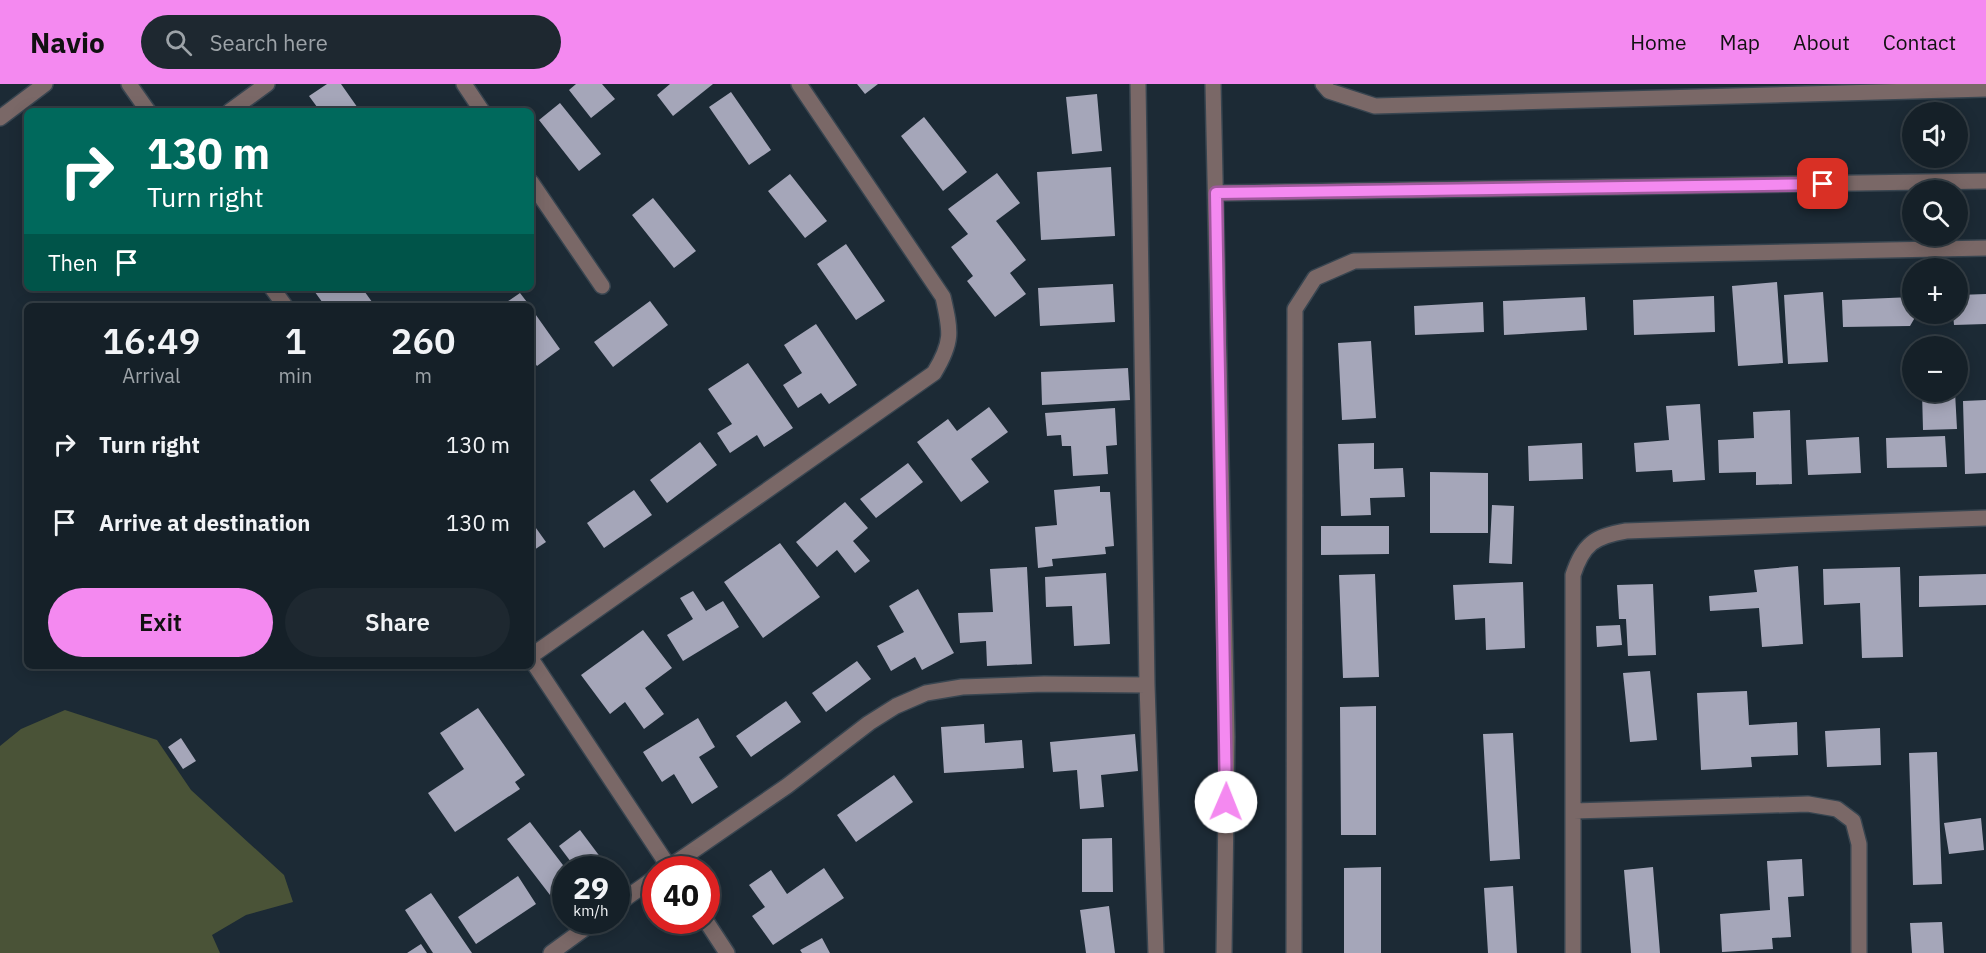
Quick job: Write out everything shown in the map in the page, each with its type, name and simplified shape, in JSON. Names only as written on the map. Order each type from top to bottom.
[{"type":"street","points":[[0,118],[45,84]]},
{"type":"street","points":[[129,84],[146,108]]},
{"type":"street","points":[[234,108],[267,84]]},
{"type":"street","points":[[464,84],[480,108]]},
{"type":"street","points":[[534,656],[934,373],[948,351],[949,323],[943,297],[799,84]]},
{"type":"street","points":[[1138,84],[1147,685],[1156,953]]},
{"type":"street","points":[[1214,84],[1227,737],[1224,953]]},
{"type":"street","points":[[1323,84],[1329,91],[1375,106],[1986,89]]},
{"type":"street","points":[[1216,193],[1986,181]]},
{"type":"street","points":[[534,186],[602,286]]},
{"type":"street","points":[[1294,953],[1295,309],[1315,278],[1354,261],[1986,248]]},
{"type":"street","points":[[1573,953],[1573,574],[1578,557],[1590,543],[1607,534],[1626,531],[1986,518]]},
{"type":"street","points":[[534,663],[660,856]]},
{"type":"street","points":[[687,856],[787,786],[869,723],[896,706],[926,693],[962,687],[1044,684],[1147,685]]},
{"type":"street","points":[[1574,811],[1808,804],[1837,809],[1853,820],[1859,844],[1859,953]]},
{"type":"street","points":[[551,953],[577,934]]},
{"type":"street","points":[[715,934],[727,953]]},
{"type":"green space","points":[[65,710],[157,740],[191,790],[284,875],[293,902],[246,915],[212,935],[220,953],[0,953],[0,746],[21,729]]},
{"type":"building","points":[[327,84],[341,84],[358,108],[318,108],[309,96]]},
{"type":"building","points":[[576,84],[602,84],[615,99],[591,118],[569,90]]},
{"type":"building","points":[[670,84],[713,84],[673,116],[657,95]]},
{"type":"building","points":[[857,84],[878,84],[865,94]]},
{"type":"building","points":[[731,92],[771,150],[749,165],[709,107]]},
{"type":"building","points":[[1097,94],[1102,151],[1072,154],[1066,97]]},
{"type":"building","points":[[560,103],[601,154],[579,171],[539,120]]},
{"type":"building","points":[[924,117],[967,172],[943,191],[901,136]]},
{"type":"building","points":[[1111,167],[1115,236],[1041,240],[1037,172]]},
{"type":"building","points":[[997,173],[1020,203],[996,221],[1026,260],[1010,273],[1026,294],[995,317],[967,281],[973,276],[951,247],[968,234],[948,209]]},
{"type":"building","points":[[790,174],[827,221],[805,238],[768,191]]},
{"type":"building","points":[[653,198],[696,251],[674,268],[632,215]]},
{"type":"building","points":[[846,244],[885,301],[856,320],[817,264]]},
{"type":"building","points":[[1777,282],[1783,363],[1738,366],[1732,286]]},
{"type":"building","points":[[1113,284],[1115,322],[1040,326],[1038,288]]},
{"type":"building","points":[[314,291],[364,291],[373,303],[323,303]]},
{"type":"building","points":[[1823,292],[1828,362],[1788,364],[1784,295]]},
{"type":"building","points":[[520,293],[528,303],[505,303]]},
{"type":"building","points":[[1986,294],[1986,324],[1954,325],[1968,324],[1968,295]]},
{"type":"building","points":[[1714,296],[1715,332],[1634,335],[1633,300]]},
{"type":"building","points":[[1585,297],[1587,330],[1504,335],[1503,301]]},
{"type":"building","points":[[1902,297],[1902,324],[1911,324],[1910,326],[1843,327],[1842,300]]},
{"type":"building","points":[[650,301],[668,325],[613,367],[594,342]]},
{"type":"building","points":[[1483,302],[1484,332],[1415,335],[1414,306]]},
{"type":"building","points":[[534,312],[560,349],[537,366],[534,362]]},
{"type":"building","points":[[816,324],[857,385],[829,404],[821,393],[798,408],[783,385],[802,373],[784,345]]},
{"type":"building","points":[[1371,341],[1376,418],[1342,420],[1338,343]]},
{"type":"building","points":[[748,363],[793,428],[764,447],[757,435],[730,453],[717,433],[732,424],[708,389]]},
{"type":"building","points":[[1128,368],[1130,400],[1042,405],[1041,372]]},
{"type":"building","points":[[1986,400],[1986,473],[1965,474],[1963,402]]},
{"type":"building","points":[[1922,402],[1956,402],[1957,429],[1923,430]]},
{"type":"building","points":[[1700,404],[1705,480],[1673,482],[1672,470],[1636,472],[1634,443],[1669,440],[1666,406]]},
{"type":"building","points":[[989,407],[1008,432],[971,459],[989,482],[961,502],[917,442],[948,419],[957,431]]},
{"type":"building","points":[[1115,408],[1117,445],[1106,446],[1108,474],[1073,476],[1071,446],[1062,446],[1061,435],[1047,436],[1045,413]]},
{"type":"building","points":[[1790,410],[1792,484],[1756,485],[1756,472],[1719,473],[1718,440],[1754,438],[1753,412]]},
{"type":"building","points":[[1945,436],[1947,467],[1887,468],[1886,438]]},
{"type":"building","points":[[1859,437],[1861,473],[1808,475],[1806,440]]},
{"type":"building","points":[[700,442],[717,465],[667,503],[650,480]]},
{"type":"building","points":[[1374,443],[1374,469],[1403,468],[1405,497],[1370,498],[1371,515],[1341,516],[1338,444]]},
{"type":"building","points":[[1582,443],[1583,479],[1529,481],[1528,446]]},
{"type":"building","points":[[908,463],[923,482],[876,518],[860,499]]},
{"type":"building","points":[[1430,472],[1488,473],[1488,533],[1430,533]]},
{"type":"building","points":[[1100,486],[1100,492],[1110,492],[1114,546],[1105,547],[1106,554],[1052,559],[1053,566],[1038,568],[1035,527],[1057,525],[1054,490]]},
{"type":"building","points":[[634,490],[652,515],[604,548],[587,523]]},
{"type":"building","points":[[845,502],[868,528],[853,541],[870,561],[855,573],[837,550],[817,567],[796,542]]},
{"type":"building","points":[[1492,505],[1514,506],[1512,564],[1489,563]]},
{"type":"building","points":[[534,525],[546,542],[534,550]]},
{"type":"building","points":[[1321,526],[1389,526],[1389,554],[1321,555]]},
{"type":"building","points":[[780,543],[820,597],[763,638],[724,582]]},
{"type":"building","points":[[1798,566],[1803,644],[1762,647],[1759,608],[1710,611],[1709,596],[1757,592],[1754,570]]},
{"type":"building","points":[[1027,567],[1032,664],[987,666],[986,641],[960,643],[958,613],[993,612],[990,569]]},
{"type":"building","points":[[1900,567],[1903,657],[1862,658],[1860,603],[1824,605],[1823,569]]},
{"type":"building","points":[[1106,573],[1110,644],[1074,646],[1072,606],[1046,607],[1045,577]]},
{"type":"building","points":[[1375,574],[1379,677],[1343,678],[1339,575]]},
{"type":"building","points":[[1986,574],[1986,605],[1919,607],[1919,576]]},
{"type":"building","points":[[1523,582],[1525,648],[1486,650],[1485,618],[1455,620],[1453,585]]},
{"type":"building","points":[[1653,584],[1656,655],[1628,656],[1626,619],[1619,619],[1617,585]]},
{"type":"building","points":[[918,589],[954,653],[922,670],[915,657],[891,671],[877,646],[904,632],[889,606]]},
{"type":"building","points":[[693,591],[706,611],[723,601],[739,627],[683,661],[667,635],[693,619],[680,598]]},
{"type":"building","points":[[1620,625],[1622,645],[1597,647],[1596,626]]},
{"type":"building","points":[[643,630],[672,668],[645,688],[664,714],[644,729],[625,702],[610,714],[581,675]]},
{"type":"building","points":[[857,661],[871,679],[826,712],[812,693]]},
{"type":"building","points":[[1650,671],[1657,740],[1630,742],[1623,673]]},
{"type":"building","points":[[1747,691],[1749,725],[1797,722],[1798,755],[1751,757],[1752,767],[1701,770],[1697,693]]},
{"type":"building","points":[[786,701],[801,722],[751,757],[736,736]]},
{"type":"building","points":[[1376,706],[1376,835],[1341,835],[1340,707]]},
{"type":"building","points":[[478,708],[525,775],[515,782],[520,789],[455,832],[428,793],[464,769],[440,733]]},
{"type":"building","points":[[698,718],[715,747],[699,757],[718,787],[692,804],[674,774],[662,782],[643,752]]},
{"type":"building","points":[[984,724],[985,743],[1022,740],[1024,768],[944,773],[941,727]]},
{"type":"building","points":[[1880,728],[1881,765],[1827,767],[1825,731]]},
{"type":"building","points":[[1513,733],[1520,859],[1490,861],[1483,734]]},
{"type":"building","points":[[1135,734],[1138,771],[1101,775],[1104,807],[1080,809],[1077,770],[1053,772],[1050,742]]},
{"type":"building","points":[[181,738],[196,761],[183,769],[168,747]]},
{"type":"building","points":[[1937,752],[1942,884],[1913,885],[1909,753]]},
{"type":"building","points":[[894,775],[913,802],[856,842],[837,815]]},
{"type":"building","points":[[1981,818],[1984,850],[1949,854],[1944,823]]},
{"type":"building","points":[[530,822],[556,856],[552,856],[552,894],[550,895],[507,839]]},
{"type":"building","points":[[580,830],[600,856],[566,856],[559,846]]},
{"type":"building","points":[[1112,838],[1113,892],[1082,892],[1082,839]]},
{"type":"building","points":[[1802,859],[1804,896],[1788,897],[1791,937],[1772,938],[1773,949],[1722,952],[1720,914],[1770,910],[1767,861]]},
{"type":"building","points":[[1381,867],[1381,953],[1344,953],[1344,868]]},
{"type":"building","points":[[1653,867],[1660,953],[1631,953],[1624,870]]},
{"type":"building","points":[[824,868],[844,898],[773,945],[752,916],[765,907],[749,885],[771,870],[787,894]]},
{"type":"building","points":[[518,876],[536,904],[476,944],[458,917]]},
{"type":"building","points":[[1513,886],[1517,953],[1488,953],[1484,888]]},
{"type":"building","points":[[431,893],[472,953],[433,953],[405,910]]},
{"type":"building","points":[[1109,906],[1115,953],[1086,953],[1080,910]]},
{"type":"building","points":[[1942,922],[1944,953],[1912,953],[1910,923]]},
{"type":"building","points":[[822,938],[830,953],[802,953],[800,950]]},
{"type":"building","points":[[421,944],[427,953],[407,953]]},
{"type":"route","points":[[1226,802],[1227,737],[1216,193],[1823,184]]}]
